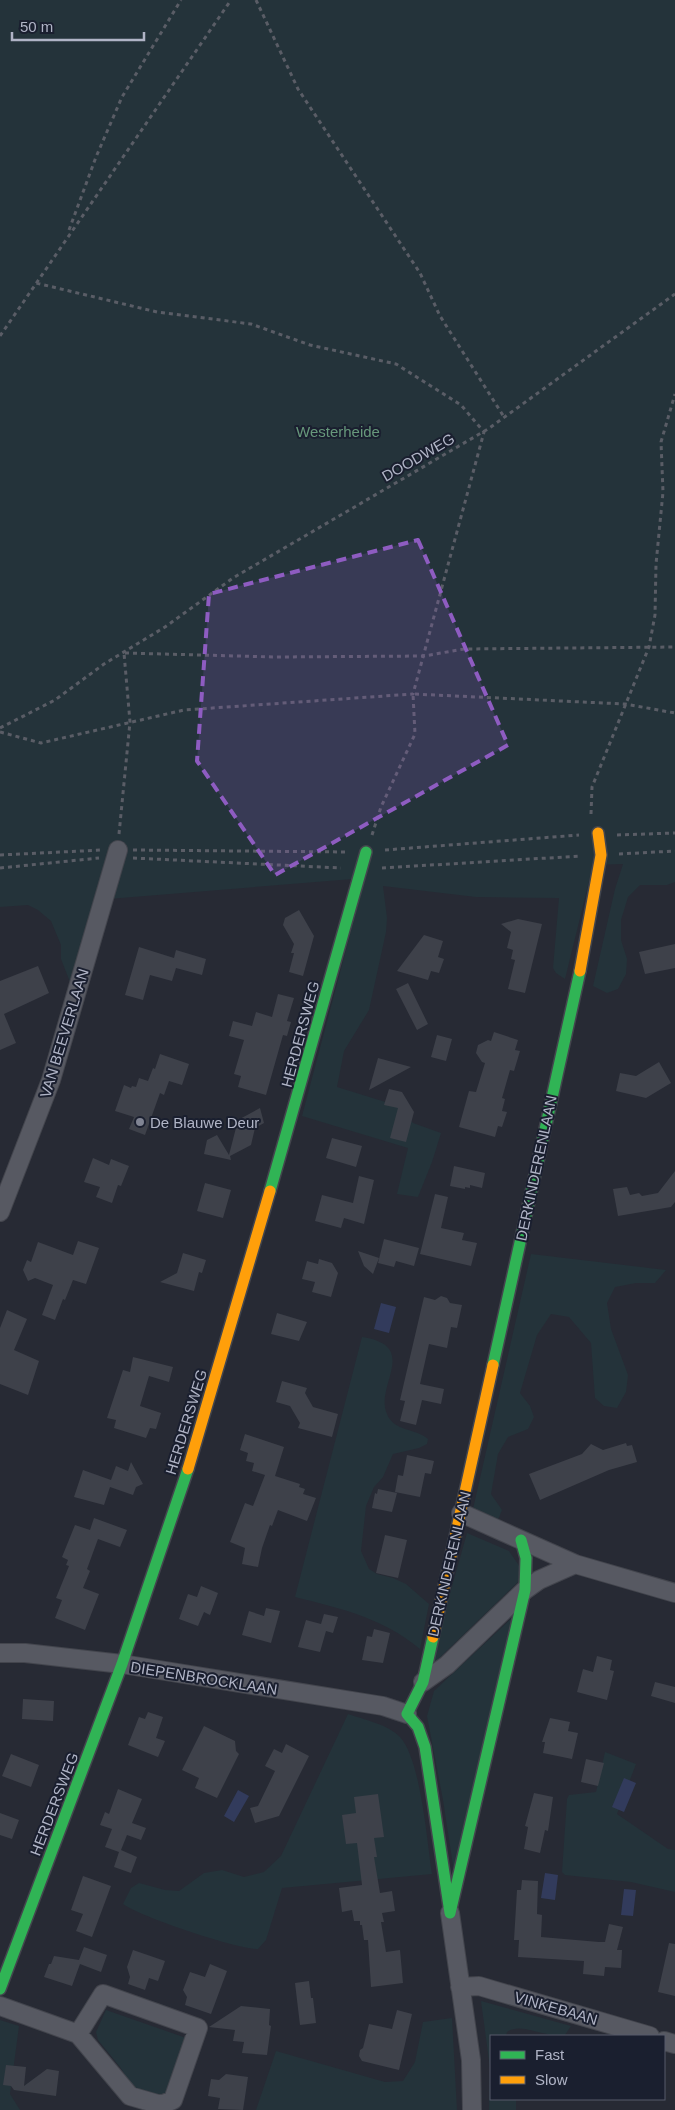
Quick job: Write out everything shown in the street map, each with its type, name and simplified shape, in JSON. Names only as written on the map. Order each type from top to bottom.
[{"type":"street","name":"DERKINDERENLAAN","points":[[406,1714],[423,1682],[462,1513],[588,934],[602,855],[598,833]]},
{"type":"street","name":"HERDERSWEG","points":[[0,1989],[122,1664],[182,1488],[288,1132],[366,852]]},
{"type":"street","name":"VAN BEEVERLAAN","points":[[0,1212],[51,1080],[118,853]]},
{"type":"street","points":[[462,1513],[575,1564],[675,1593]]},
{"type":"street","points":[[450,1913],[525,1590],[528,1566],[526,1551],[521,1540]]},
{"type":"street","points":[[423,1682],[447,1665],[525,1590],[539,1580],[575,1564]]},
{"type":"street","name":"DIEPENBROCKLAAN","points":[[0,1653],[25,1652],[122,1664],[383,1706],[406,1714]]},
{"type":"street","points":[[406,1714],[418,1727],[425,1747],[471,2060],[472,2110]]},
{"type":"street","name":"VINKEBAAN","points":[[460,1987],[479,1986],[647,2035]]},
{"type":"street","points":[[0,2006],[78,2034],[130,2096],[162,2106],[173,2100],[198,2028],[103,1994],[78,2034]]},
{"type":"path","points":[[67,236],[96,157],[122,97],[181,0]]},
{"type":"path","points":[[0,336],[231,0]]},
{"type":"path","points":[[256,0],[298,89],[420,273],[440,316],[504,417]]},
{"type":"path","points":[[36,283],[157,312],[251,324],[310,345],[396,364],[461,404],[484,432],[413,694],[415,734],[381,807],[366,852]]},
{"type":"path","name":"DOODWEG","points":[[0,728],[56,700],[104,664],[165,627],[233,578],[484,432],[675,294]]},
{"type":"path","points":[[598,833],[591,813],[592,788],[649,647],[655,615],[656,564],[663,492],[661,442],[675,394]]},
{"type":"path","points":[[118,853],[130,722],[124,653],[275,658],[424,656],[464,649],[675,647]]},
{"type":"path","points":[[0,732],[41,743],[184,710],[413,694],[625,704],[675,713]]},
{"type":"path","points":[[0,855],[366,852],[598,833],[616,835],[675,833]]},
{"type":"path","points":[[0,868],[118,853],[361,869],[675,851]]},
{"type":"highlighted area","points":[[418,540],[508,745],[275,875],[197,761],[209,594]]},
{"type":"green space","name":"Westerheide","points":[[0,0],[675,0],[675,882],[667,885],[640,885],[628,897],[621,920],[621,940],[627,959],[626,974],[618,989],[607,993],[593,986],[615,889],[623,864],[593,865],[565,979],[556,973],[553,968],[559,898],[476,897],[383,886],[387,918],[386,932],[369,1010],[344,1051],[337,1087],[395,1105],[413,1123],[441,1133],[418,1197],[397,1194],[408,1148],[302,1116],[365,878],[96,900],[70,982],[61,959],[61,945],[51,921],[38,910],[28,905],[0,907]]},
{"type":"green space","points":[[531,1254],[666,1270],[655,1283],[636,1283],[615,1287],[607,1303],[611,1329],[628,1375],[626,1392],[617,1408],[604,1406],[595,1398],[591,1343],[569,1317],[551,1314],[537,1335],[520,1393],[530,1406],[534,1417],[528,1429],[508,1437],[498,1454],[491,1494],[502,1510],[498,1520],[473,1509]]},
{"type":"green space","points":[[362,1337],[379,1342],[389,1349],[392,1358],[392,1368],[385,1403],[390,1420],[400,1427],[418,1433],[428,1439],[427,1444],[419,1448],[393,1454],[383,1477],[374,1487],[366,1506],[361,1551],[369,1569],[377,1574],[406,1584],[429,1604],[420,1649],[391,1629],[376,1622],[345,1610],[295,1597]]},
{"type":"green space","points":[[467,1533],[509,1551],[520,1567],[518,1582],[429,1668]]},
{"type":"green space","points":[[516,1614],[456,1885],[443,1800],[427,1716],[434,1691]]},
{"type":"green space","points":[[348,1714],[389,1729],[400,1737],[407,1748],[422,1802],[432,1874],[282,1888],[266,1940],[258,1949],[230,1944],[189,1931],[149,1917],[123,1904],[131,1888],[139,1883],[165,1890],[179,1891],[204,1873],[222,1870],[244,1877],[264,1872],[281,1856]]},
{"type":"green space","points":[[605,1752],[636,1764],[617,1814],[668,1849],[675,1850],[675,1892],[631,1882],[565,1875],[562,1872],[567,1799],[569,1795],[596,1792]]},
{"type":"green space","points":[[481,2001],[571,2026],[565,2035],[550,2035],[519,2028],[507,2032],[506,2035],[490,2035],[490,2068]]},
{"type":"green space","points":[[106,2010],[189,2039],[168,2098],[134,2089],[120,2067],[98,2040],[96,2032]]},
{"type":"green space","points":[[452,2018],[457,2110],[256,2110],[276,2051],[385,2082],[403,2081],[415,2062],[423,2022]]},
{"type":"green space","points":[[0,2020],[19,2026],[10,2094],[20,2110],[0,2110]]},
{"type":"green space","points":[[490,2068],[490,2100],[516,2100],[516,2110],[489,2110]]},
{"type":"water","points":[[381,1303],[396,1307],[389,1333],[374,1329]]},
{"type":"water","points":[[624,1778],[636,1783],[624,1812],[612,1807]]},
{"type":"water","points":[[238,1790],[249,1796],[234,1822],[224,1816]]},
{"type":"water","points":[[545,1873],[558,1875],[555,1900],[541,1898]]},
{"type":"water","points":[[624,1889],[636,1890],[633,1916],[621,1915]]},
{"type":"building","points":[[299,910],[314,936],[303,976],[289,972],[294,953],[291,953],[294,944],[283,925],[285,918]]},
{"type":"building","points":[[518,919],[542,924],[525,993],[508,989],[515,960],[511,959],[513,950],[507,948],[511,932],[501,924]]},
{"type":"building","points":[[424,935],[443,941],[438,957],[444,959],[439,973],[431,971],[428,980],[397,971]]},
{"type":"building","points":[[675,944],[675,968],[645,974],[639,952]]},
{"type":"building","points":[[139,947],[174,958],[176,950],[206,959],[202,975],[176,968],[172,981],[150,975],[143,1000],[125,995]]},
{"type":"building","points":[[38,966],[49,993],[4,1014],[16,1043],[0,1050],[0,981]]},
{"type":"building","points":[[408,983],[428,1024],[417,1030],[396,989]]},
{"type":"building","points":[[278,994],[294,998],[287,1021],[291,1022],[287,1036],[283,1035],[266,1095],[238,1087],[241,1076],[234,1074],[244,1040],[229,1036],[233,1021],[252,1026],[256,1012],[272,1017]]},
{"type":"building","points":[[494,1032],[518,1040],[515,1050],[520,1051],[514,1071],[510,1070],[502,1098],[505,1099],[502,1111],[507,1112],[502,1127],[498,1126],[495,1137],[459,1127],[469,1091],[476,1092],[485,1063],[482,1062],[476,1053],[478,1045],[488,1040],[491,1041]]},
{"type":"building","points":[[437,1035],[452,1039],[446,1061],[431,1057]]},
{"type":"building","points":[[160,1054],[189,1064],[182,1085],[169,1081],[164,1095],[160,1093],[145,1135],[129,1129],[134,1117],[115,1111],[124,1085],[131,1088],[132,1086],[136,1087],[139,1078],[148,1081],[153,1068],[155,1069]]},
{"type":"building","points":[[378,1058],[411,1067],[369,1090]]},
{"type":"building","points":[[659,1062],[671,1083],[646,1098],[616,1091],[620,1073],[636,1076]]},
{"type":"building","points":[[389,1089],[402,1092],[414,1112],[406,1142],[390,1138],[398,1108],[384,1105]]},
{"type":"building","points":[[260,1108],[264,1123],[255,1128],[251,1145],[230,1156],[231,1160],[204,1154],[207,1140],[217,1135],[229,1155],[238,1120]]},
{"type":"building","points":[[332,1138],[362,1146],[356,1167],[326,1158]]},
{"type":"building","points":[[93,1158],[109,1165],[111,1159],[129,1166],[121,1186],[118,1185],[112,1203],[96,1197],[100,1187],[84,1182]]},
{"type":"building","points":[[454,1166],[485,1173],[482,1188],[470,1185],[470,1188],[465,1187],[465,1189],[450,1186]]},
{"type":"building","points":[[675,1171],[675,1202],[671,1207],[618,1216],[613,1189],[627,1187],[630,1195],[639,1193],[642,1196],[658,1193]]},
{"type":"building","points":[[359,1176],[374,1180],[364,1224],[344,1218],[341,1228],[315,1221],[322,1195],[353,1203]]},
{"type":"building","points":[[205,1183],[231,1190],[223,1218],[197,1211]]},
{"type":"building","points":[[435,1194],[448,1197],[441,1228],[464,1233],[462,1240],[477,1243],[471,1266],[420,1254]]},
{"type":"building","points":[[384,1239],[419,1248],[414,1266],[396,1261],[394,1267],[378,1263]]},
{"type":"building","points":[[78,1241],[99,1248],[86,1284],[73,1280],[55,1320],[42,1315],[53,1285],[35,1278],[28,1281],[23,1270],[27,1260],[31,1262],[38,1242],[73,1255]]},
{"type":"building","points":[[358,1251],[379,1258],[373,1274],[364,1266]]},
{"type":"building","points":[[183,1253],[206,1260],[202,1273],[199,1272],[194,1291],[160,1282],[177,1273]]},
{"type":"building","points":[[319,1259],[332,1263],[338,1273],[331,1297],[312,1292],[315,1282],[302,1279],[307,1261],[318,1264]]},
{"type":"building","points":[[441,1296],[447,1298],[450,1303],[462,1305],[457,1328],[451,1327],[447,1348],[429,1344],[420,1384],[444,1389],[441,1404],[422,1400],[416,1425],[400,1421],[405,1401],[400,1400],[424,1297],[435,1300]]},
{"type":"building","points":[[7,1310],[27,1319],[14,1350],[39,1361],[28,1395],[0,1384],[0,1328]]},
{"type":"building","points":[[277,1313],[307,1322],[299,1341],[271,1334]]},
{"type":"building","points":[[133,1357],[173,1367],[169,1382],[149,1376],[140,1406],[161,1413],[156,1429],[150,1428],[146,1438],[114,1428],[116,1420],[107,1418],[123,1370],[130,1372]]},
{"type":"building","points":[[282,1381],[307,1388],[305,1393],[313,1407],[338,1414],[332,1437],[298,1428],[300,1423],[290,1406],[276,1402]]},
{"type":"building","points":[[245,1434],[284,1447],[275,1476],[300,1484],[299,1487],[305,1489],[303,1494],[316,1498],[307,1521],[278,1510],[272,1526],[270,1525],[258,1567],[242,1564],[245,1548],[230,1542],[245,1503],[253,1506],[265,1475],[252,1471],[254,1463],[246,1461],[248,1453],[240,1450]]},
{"type":"building","points":[[626,1443],[627,1446],[632,1445],[637,1462],[609,1470],[540,1500],[529,1474],[582,1454],[591,1444],[603,1450]]},
{"type":"building","points":[[407,1455],[434,1461],[431,1474],[425,1473],[420,1497],[395,1492],[398,1475],[403,1476]]},
{"type":"building","points":[[131,1462],[143,1484],[136,1487],[133,1495],[110,1487],[104,1505],[74,1497],[83,1470],[111,1480],[116,1466],[128,1471]]},
{"type":"building","points":[[378,1489],[397,1493],[392,1512],[372,1508],[375,1493],[377,1494]]},
{"type":"building","points":[[94,1518],[127,1530],[120,1547],[98,1539],[87,1569],[90,1571],[83,1588],[99,1594],[85,1630],[55,1618],[62,1600],[56,1598],[69,1566],[66,1565],[68,1560],[62,1557],[75,1525],[90,1530]]},
{"type":"building","points":[[385,1535],[407,1540],[398,1578],[376,1573]]},
{"type":"building","points":[[201,1586],[218,1593],[210,1615],[204,1612],[198,1626],[179,1619],[188,1594],[197,1597]]},
{"type":"building","points":[[266,1608],[280,1611],[271,1643],[242,1635],[249,1611],[264,1616]]},
{"type":"building","points":[[324,1614],[338,1617],[333,1633],[326,1631],[320,1652],[298,1647],[306,1620],[321,1624]]},
{"type":"building","points":[[374,1629],[390,1633],[383,1663],[362,1660],[367,1636],[372,1637]]},
{"type":"building","points":[[597,1656],[612,1660],[610,1670],[614,1671],[607,1700],[577,1692],[583,1669],[593,1672]]},
{"type":"building","points":[[655,1682],[675,1687],[675,1703],[651,1696]]},
{"type":"building","points":[[23,1699],[54,1701],[53,1721],[22,1719]]},
{"type":"building","points":[[148,1712],[163,1717],[156,1738],[165,1741],[158,1757],[128,1745],[139,1717],[145,1719]]},
{"type":"building","points":[[550,1718],[570,1722],[568,1731],[578,1733],[572,1759],[543,1753],[545,1742],[542,1742]]},
{"type":"building","points":[[204,1726],[235,1741],[236,1751],[239,1754],[217,1798],[195,1788],[199,1778],[182,1770]]},
{"type":"building","points":[[286,1744],[309,1756],[279,1816],[255,1823],[250,1808],[258,1806],[275,1771],[265,1766],[274,1749],[282,1753]]},
{"type":"building","points":[[11,1754],[39,1765],[31,1787],[2,1776]]},
{"type":"building","points":[[586,1759],[604,1763],[598,1786],[581,1782]]},
{"type":"building","points":[[118,1789],[142,1799],[132,1823],[146,1828],[141,1840],[127,1835],[121,1850],[137,1857],[131,1873],[114,1867],[119,1852],[105,1847],[112,1829],[100,1825],[105,1812],[109,1814]]},
{"type":"building","points":[[534,1793],[553,1797],[548,1831],[545,1830],[540,1853],[524,1849],[528,1827],[525,1826]]},
{"type":"building","points":[[378,1794],[384,1837],[374,1838],[377,1857],[374,1857],[380,1893],[392,1891],[395,1911],[382,1913],[384,1922],[381,1922],[386,1952],[400,1950],[403,1983],[371,1987],[368,1940],[364,1940],[362,1925],[360,1925],[360,1921],[354,1921],[352,1910],[342,1912],[339,1888],[362,1885],[357,1843],[346,1844],[342,1815],[356,1813],[354,1797]]},
{"type":"building","points":[[0,1813],[19,1820],[12,1839],[0,1835]]},
{"type":"building","points":[[83,1876],[111,1886],[92,1937],[76,1931],[83,1914],[71,1910]]},
{"type":"building","points":[[522,1880],[538,1881],[537,1914],[542,1915],[541,1937],[605,1942],[609,1924],[623,1927],[617,1950],[622,1950],[621,1968],[605,1967],[604,1976],[583,1974],[584,1961],[518,1957],[519,1940],[514,1940],[517,1890],[521,1890]]},
{"type":"building","points":[[669,1943],[675,1944],[675,1996],[658,1992]]},
{"type":"building","points":[[84,1947],[107,1955],[101,1972],[80,1964],[72,1986],[44,1977],[54,1956],[79,1960]]},
{"type":"building","points":[[133,1950],[165,1961],[158,1981],[149,1978],[145,1990],[128,1984],[130,1977],[127,1967]]},
{"type":"building","points":[[210,1964],[227,1971],[211,2014],[185,2005],[187,1997],[183,1990],[190,1972],[205,1977]]},
{"type":"building","points":[[309,1981],[316,2023],[300,2025],[295,1983]]},
{"type":"building","points":[[241,2006],[270,2009],[269,2025],[271,2026],[267,2055],[242,2053],[244,2042],[233,2041],[235,2030],[209,2027]]},
{"type":"building","points":[[397,2010],[412,2014],[399,2070],[362,2061],[359,2056],[360,2050],[363,2048],[369,2024],[392,2029]]},
{"type":"building","points":[[6,2065],[26,2067],[24,2086],[47,2069],[59,2071],[56,2096],[14,2090],[11,2086],[3,2085]]},
{"type":"building","points":[[226,2074],[248,2077],[243,2110],[218,2109],[220,2098],[208,2096],[211,2079],[219,2080]]},
{"type":"traffic: fast","points":[[270,1191],[366,852]]},
{"type":"traffic: fast","points":[[493,1365],[580,971]]},
{"type":"traffic: fast","points":[[0,1989],[122,1664],[188,1469]]},
{"type":"traffic: fast","points":[[433,1637],[423,1682],[407,1714],[418,1727],[425,1747],[450,1913],[525,1590],[526,1558],[521,1540]]},
{"type":"traffic: slow","points":[[580,971],[601,855],[598,833]]},
{"type":"traffic: slow","points":[[188,1469],[270,1191]]},
{"type":"traffic: slow","points":[[433,1637],[493,1365]]},
{"type":"place","name":"De Blauwe Deur","points":[[140,1122]]}]
